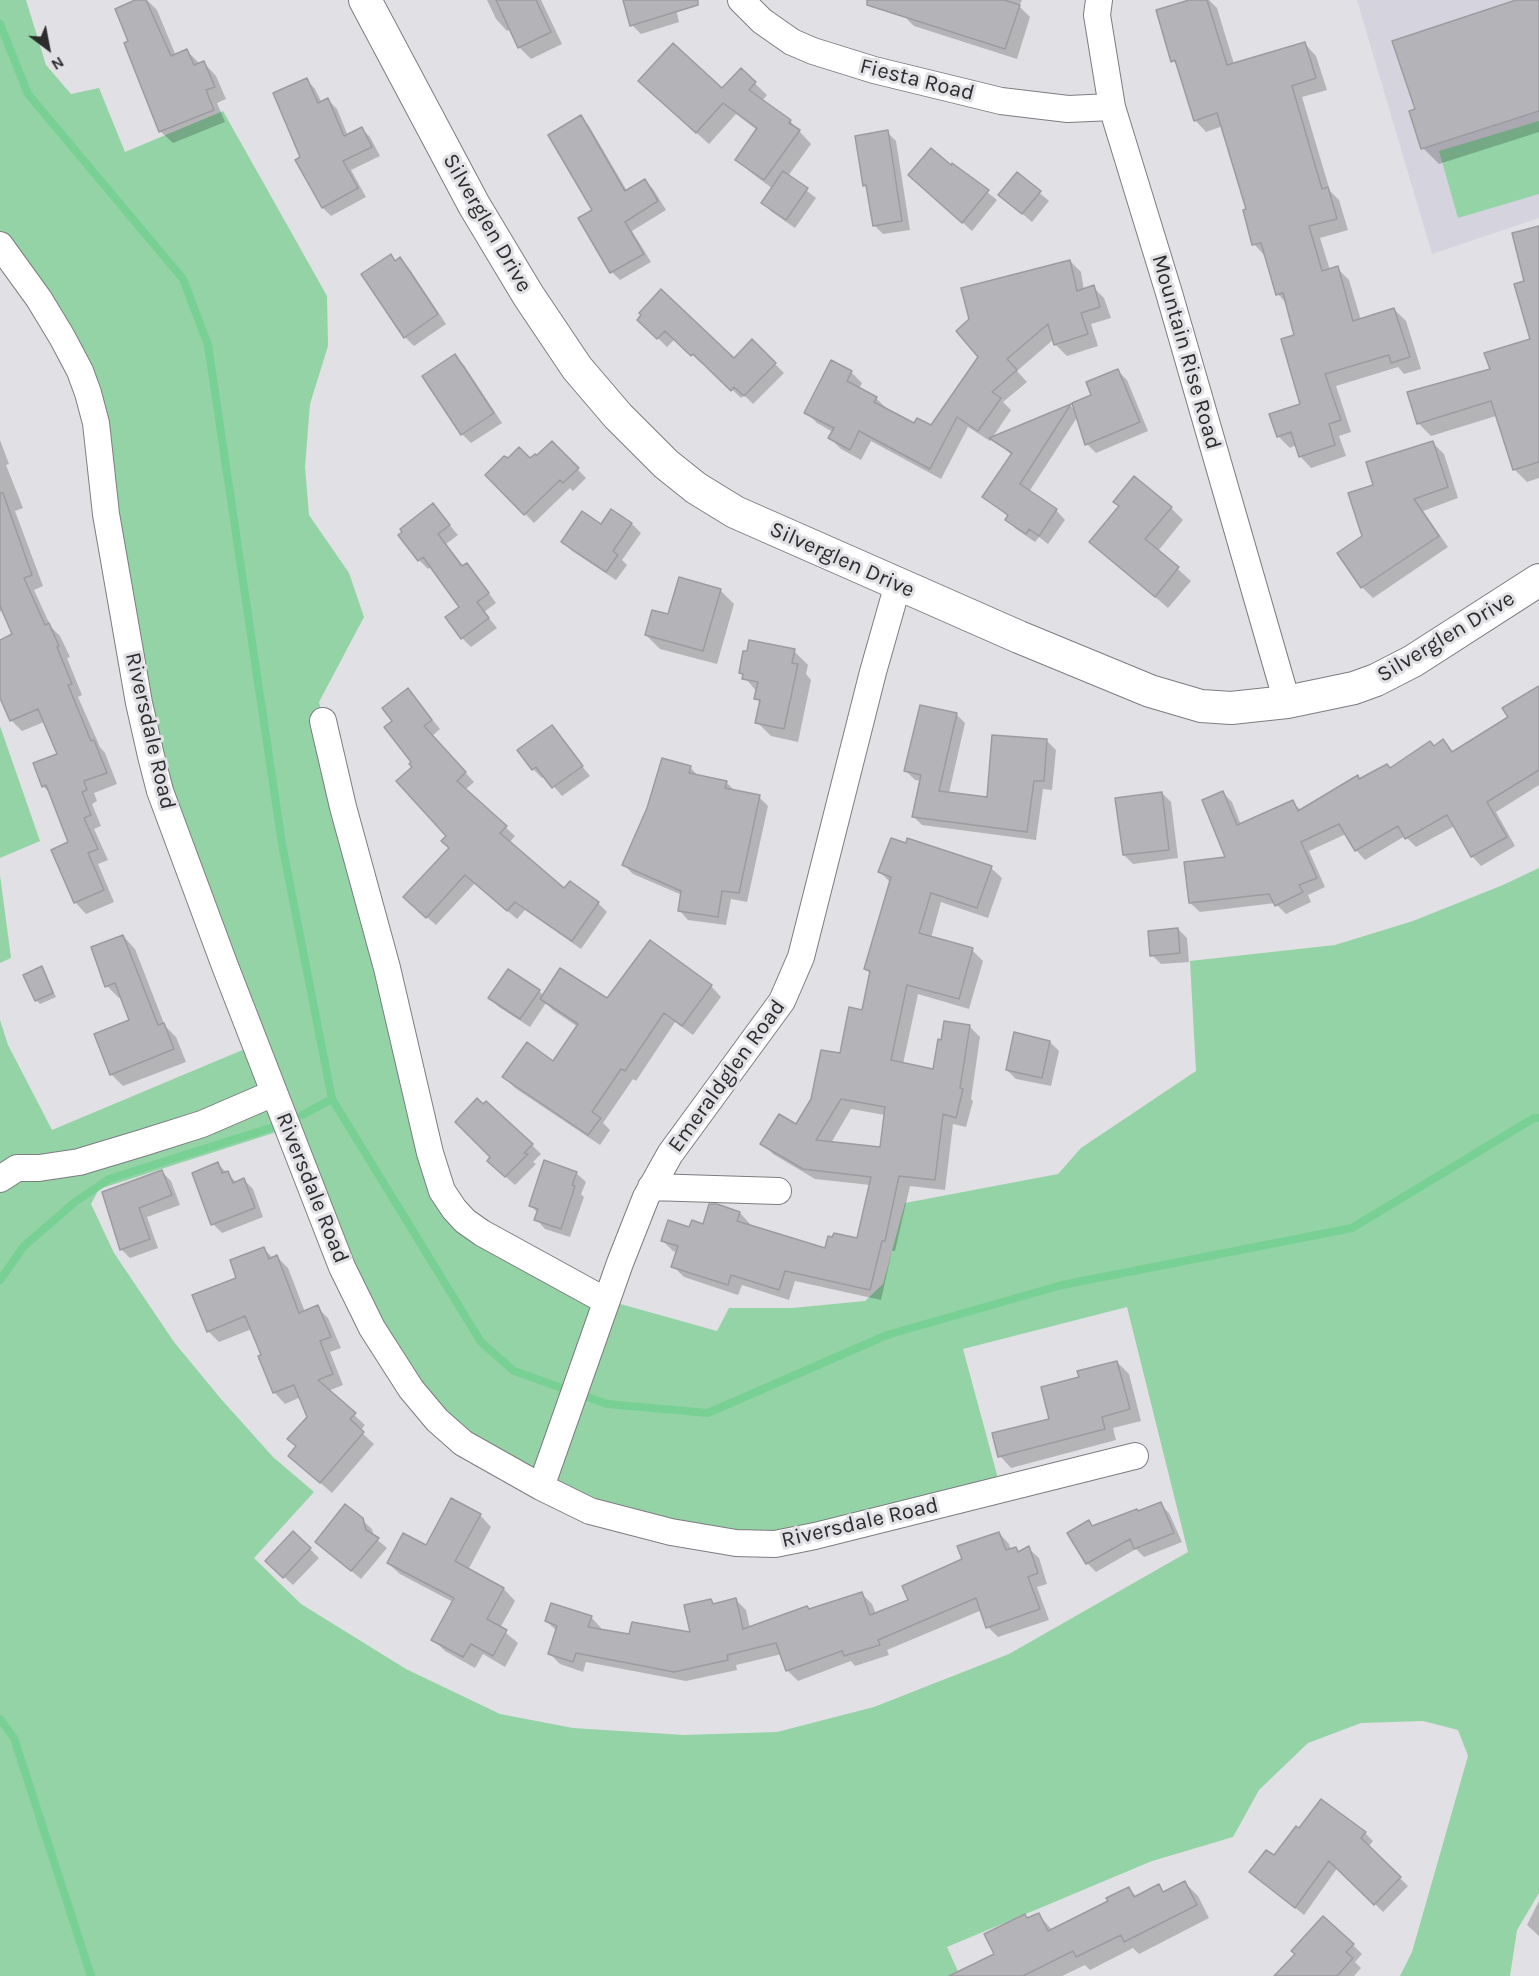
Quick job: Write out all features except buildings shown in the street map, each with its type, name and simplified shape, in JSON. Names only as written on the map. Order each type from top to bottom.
[{"type":"street","name":"Silverglen Drive","points":[[365,0],[474,205],[528,295],[577,368],[618,416],[666,464],[696,488],[735,512],[1029,642],[1184,703],[1201,706],[1231,708],[1287,702],[1354,688],[1391,673],[1482,618],[1539,580]]},
{"type":"street","name":"Fiesta Road","points":[[741,0],[762,21],[792,42],[874,70],[1001,101],[1068,109],[1112,107]]},
{"type":"street","name":"Mountain Rise Road","points":[[1099,0],[1097,15],[1100,44],[1112,107],[1169,292],[1287,702]]},
{"type":"street","name":"Riversdale Road","points":[[0,245],[39,299],[62,337],[80,371],[88,393],[96,423],[106,514],[139,703],[160,791],[342,1267],[372,1328],[411,1389],[437,1420],[463,1443],[541,1487],[590,1511],[671,1532],[736,1543],[775,1544],[815,1536],[1135,1456]]},
{"type":"street","name":"Emeraldglen Road","points":[[541,1487],[606,1301],[651,1187],[670,1154],[782,1001],[801,957],[873,672],[898,584]]},
{"type":"street","points":[[322,721],[387,968],[430,1153],[442,1191],[460,1215],[482,1233],[606,1301]]},
{"type":"street","points":[[6,1172],[79,1162],[202,1124],[274,1093]]},
{"type":"street","points":[[651,1187],[778,1191]]},
{"type":"shaded area","points":[[1357,0],[1539,0],[1539,218],[1432,254]]},
{"type":"green space","points":[[0,0],[26,0],[46,65],[71,94],[99,88],[125,152],[223,111],[327,296],[328,346],[310,404],[305,467],[309,515],[349,573],[364,617],[319,702],[345,810],[454,1208],[606,1300],[717,1331],[729,1308],[792,1308],[865,1301],[883,1284],[905,1203],[1058,1174],[1081,1148],[1196,1071],[1190,961],[1335,945],[1413,921],[1539,868],[1539,1893],[1517,1930],[1510,1976],[1400,1976],[1412,1952],[1468,1756],[1458,1730],[1423,1721],[1361,1723],[1308,1743],[1259,1790],[1233,1837],[1152,1861],[947,1947],[960,1976],[0,1976],[0,1020],[8,1045],[52,1130],[252,1046],[154,789],[103,510],[69,355],[0,246]],"holes":[[[286,1129],[412,1388],[464,1442],[590,1510],[783,1541],[1000,1486],[963,1349],[1127,1307],[1188,1552],[1009,1654],[874,1707],[777,1732],[684,1735],[573,1728],[500,1714],[406,1669],[301,1604],[254,1558],[314,1492],[273,1457],[174,1342],[114,1253],[91,1204],[99,1189]]]},
{"type":"green space","points":[[1539,121],[1539,194],[1458,218],[1439,151]]},
{"type":"green space","points":[[0,726],[40,841],[0,858]]},
{"type":"green space","points":[[0,875],[11,958],[0,963]]},
{"type":"waterway","points":[[0,24],[28,94],[183,279],[208,345],[282,844],[332,1099],[481,1342],[514,1371],[607,1404],[708,1413],[887,1335],[1062,1285],[1352,1228],[1534,1118],[1539,1118]]},
{"type":"waterway","points":[[302,1115],[332,1099]]},
{"type":"waterway","points":[[0,1280],[24,1246],[75,1202],[109,1179],[273,1127]]},
{"type":"waterway","points":[[0,1719],[14,1738],[91,1976]]}]
